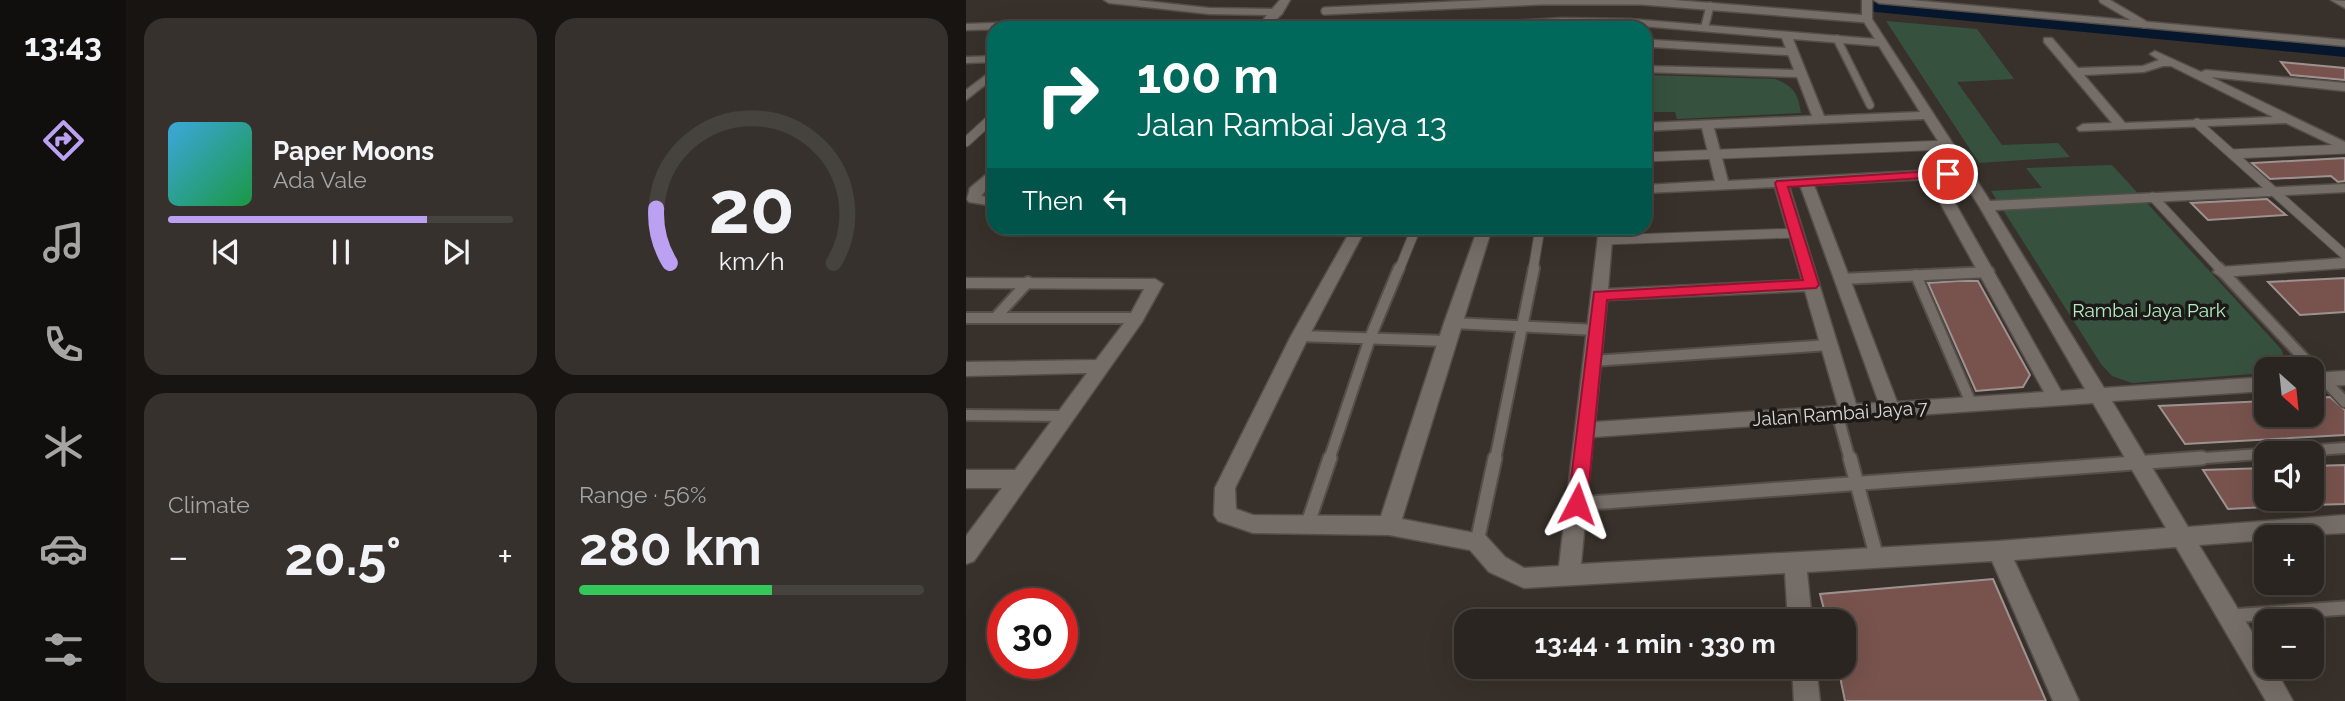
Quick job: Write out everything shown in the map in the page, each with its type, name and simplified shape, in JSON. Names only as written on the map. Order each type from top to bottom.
[{"type":"street","points":[[1110,0],[1209,11],[1281,7]]},
{"type":"street","points":[[1880,0],[1937,3],[2036,15],[2345,43]]},
{"type":"street","points":[[2018,0],[2036,15]]},
{"type":"street","points":[[2336,0],[2345,5]]},
{"type":"street","points":[[1268,21],[1281,7]]},
{"type":"street","points":[[1866,9],[1882,43],[1986,206],[2280,701]]},
{"type":"street","points":[[1652,25],[1705,26],[1882,43]]},
{"type":"street","points":[[966,27],[987,27]]},
{"type":"street","points":[[1785,33],[1820,120]]},
{"type":"street","points":[[2048,40],[2121,126]]},
{"type":"street","points":[[2155,54],[2345,148]]},
{"type":"street","points":[[966,60],[987,59]]},
{"type":"street","points":[[2075,72],[2144,69],[2162,63],[2176,64]]},
{"type":"street","points":[[1652,69],[1801,74]]},
{"type":"street","points":[[2194,72],[2345,87]]},
{"type":"street","points":[[966,96],[987,78]]},
{"type":"street","points":[[1652,127],[1928,115]]},
{"type":"street","points":[[2083,128],[2286,120]]},
{"type":"street","points":[[1707,124],[1723,186]]},
{"type":"street","points":[[1652,189],[1965,173]]},
{"type":"street","points":[[1932,175],[1989,272],[2056,396]]},
{"type":"street","points":[[987,179],[975,191],[974,199],[987,201]]},
{"type":"street","points":[[1781,183],[1829,345],[1843,412]]},
{"type":"street","points":[[1806,183],[1891,410]]},
{"type":"street","points":[[1986,206],[2345,188]]},
{"type":"street","points":[[1355,235],[1300,335],[1224,488],[1225,514],[1253,524],[1390,526],[1477,542],[1488,559],[1503,571],[1524,578],[1999,551],[2345,524]]},
{"type":"street","points":[[1390,526],[1449,332],[1483,235]]},
{"type":"street","points":[[1569,576],[1605,235]]},
{"type":"street","points":[[2221,272],[2345,263]]},
{"type":"street","points":[[966,283],[1155,284],[1136,318],[969,545]]},
{"type":"street","points":[[1600,295],[1811,285]]},
{"type":"street","points":[[966,369],[1101,366]]},
{"type":"street","points":[[2324,380],[2345,378]]},
{"type":"street","name":"Jalan Rambai Jaya 7","points":[[1583,430],[1891,410],[2097,393],[2254,385]]},
{"type":"street","points":[[966,479],[1020,479]]},
{"type":"street","points":[[1999,551],[2066,701]]},
{"type":"street","points":[[1795,563],[1799,609]]},
{"type":"street","points":[[1805,679],[1807,701]]},
{"type":"lane","points":[[2103,0],[2144,24]]},
{"type":"lane","points":[[1325,11],[1541,1],[1642,1],[1710,6],[1866,9]]},
{"type":"lane","points":[[1705,26],[1710,6]]},
{"type":"lane","points":[[1837,38],[1871,105]]},
{"type":"lane","points":[[1652,43],[1793,52]]},
{"type":"lane","points":[[966,142],[987,122]]},
{"type":"lane","points":[[2197,123],[2345,255]]},
{"type":"lane","points":[[1652,157],[1947,145]]},
{"type":"lane","points":[[2232,154],[2345,148]]},
{"type":"lane","points":[[2153,197],[2297,357]]},
{"type":"lane","points":[[1652,234],[1796,233]]},
{"type":"lane","points":[[1307,526],[1370,338],[1413,235]]},
{"type":"lane","points":[[1477,542],[1524,327],[1539,235]]},
{"type":"lane","points":[[1841,279],[1989,272]]},
{"type":"lane","points":[[1916,275],[1971,403]]},
{"type":"lane","points":[[996,317],[1028,282]]},
{"type":"lane","points":[[966,318],[1136,318]]},
{"type":"lane","points":[[1300,335],[1370,338],[1524,327],[1597,330]]},
{"type":"lane","points":[[1593,361],[1829,345]]},
{"type":"lane","points":[[2324,385],[2345,402]]},
{"type":"lane","points":[[1843,412],[1856,482],[1877,558]]},
{"type":"lane","points":[[966,415],[1065,416]]},
{"type":"lane","points":[[1577,504],[2345,448]]},
{"type":"lane","points":[[2230,616],[2345,608]]},
{"type":"green space","points":[[1886,21],[1977,29],[2014,79],[1957,82],[2002,145],[2058,143],[2070,157],[1979,163]]},
{"type":"green space","points":[[1652,75],[1775,79],[1794,92],[1801,113],[1677,119],[1675,112],[1652,112]]},
{"type":"green space","name":"Rambai Jaya Park","points":[[2112,165],[2281,349],[2284,357],[2254,357],[2254,374],[2132,383],[2112,376],[2101,364],[1991,191],[2042,188],[2026,168]]},
{"type":"building","points":[[2281,62],[2345,68],[2345,80],[2291,75]]},
{"type":"building","points":[[2345,158],[2345,181],[2338,182],[2331,176],[2270,179],[2252,163]]},
{"type":"building","points":[[2267,199],[2286,215],[2208,220],[2191,203]]},
{"type":"building","points":[[2345,278],[2345,312],[2300,315],[2268,282]]},
{"type":"building","points":[[1978,281],[2030,375],[2023,387],[1976,391],[1928,283]]},
{"type":"building","points":[[2324,397],[2330,397],[2345,410],[2345,435],[2185,444],[2159,406],[2254,402],[2254,427],[2324,427]]},
{"type":"building","points":[[2345,465],[2345,504],[2324,505],[2324,466]]},
{"type":"building","points":[[2254,468],[2254,508],[2228,509],[2203,470]]},
{"type":"building","points":[[1993,579],[2046,701],[1845,701],[1840,679],[1856,679],[1856,609],[1824,609],[1820,594]]},
{"type":"waterway","points":[[1872,7],[2345,51]]},
{"type":"route","points":[[1577,504],[1583,430],[1600,295],[1811,285],[1781,183],[1948,174]]}]
